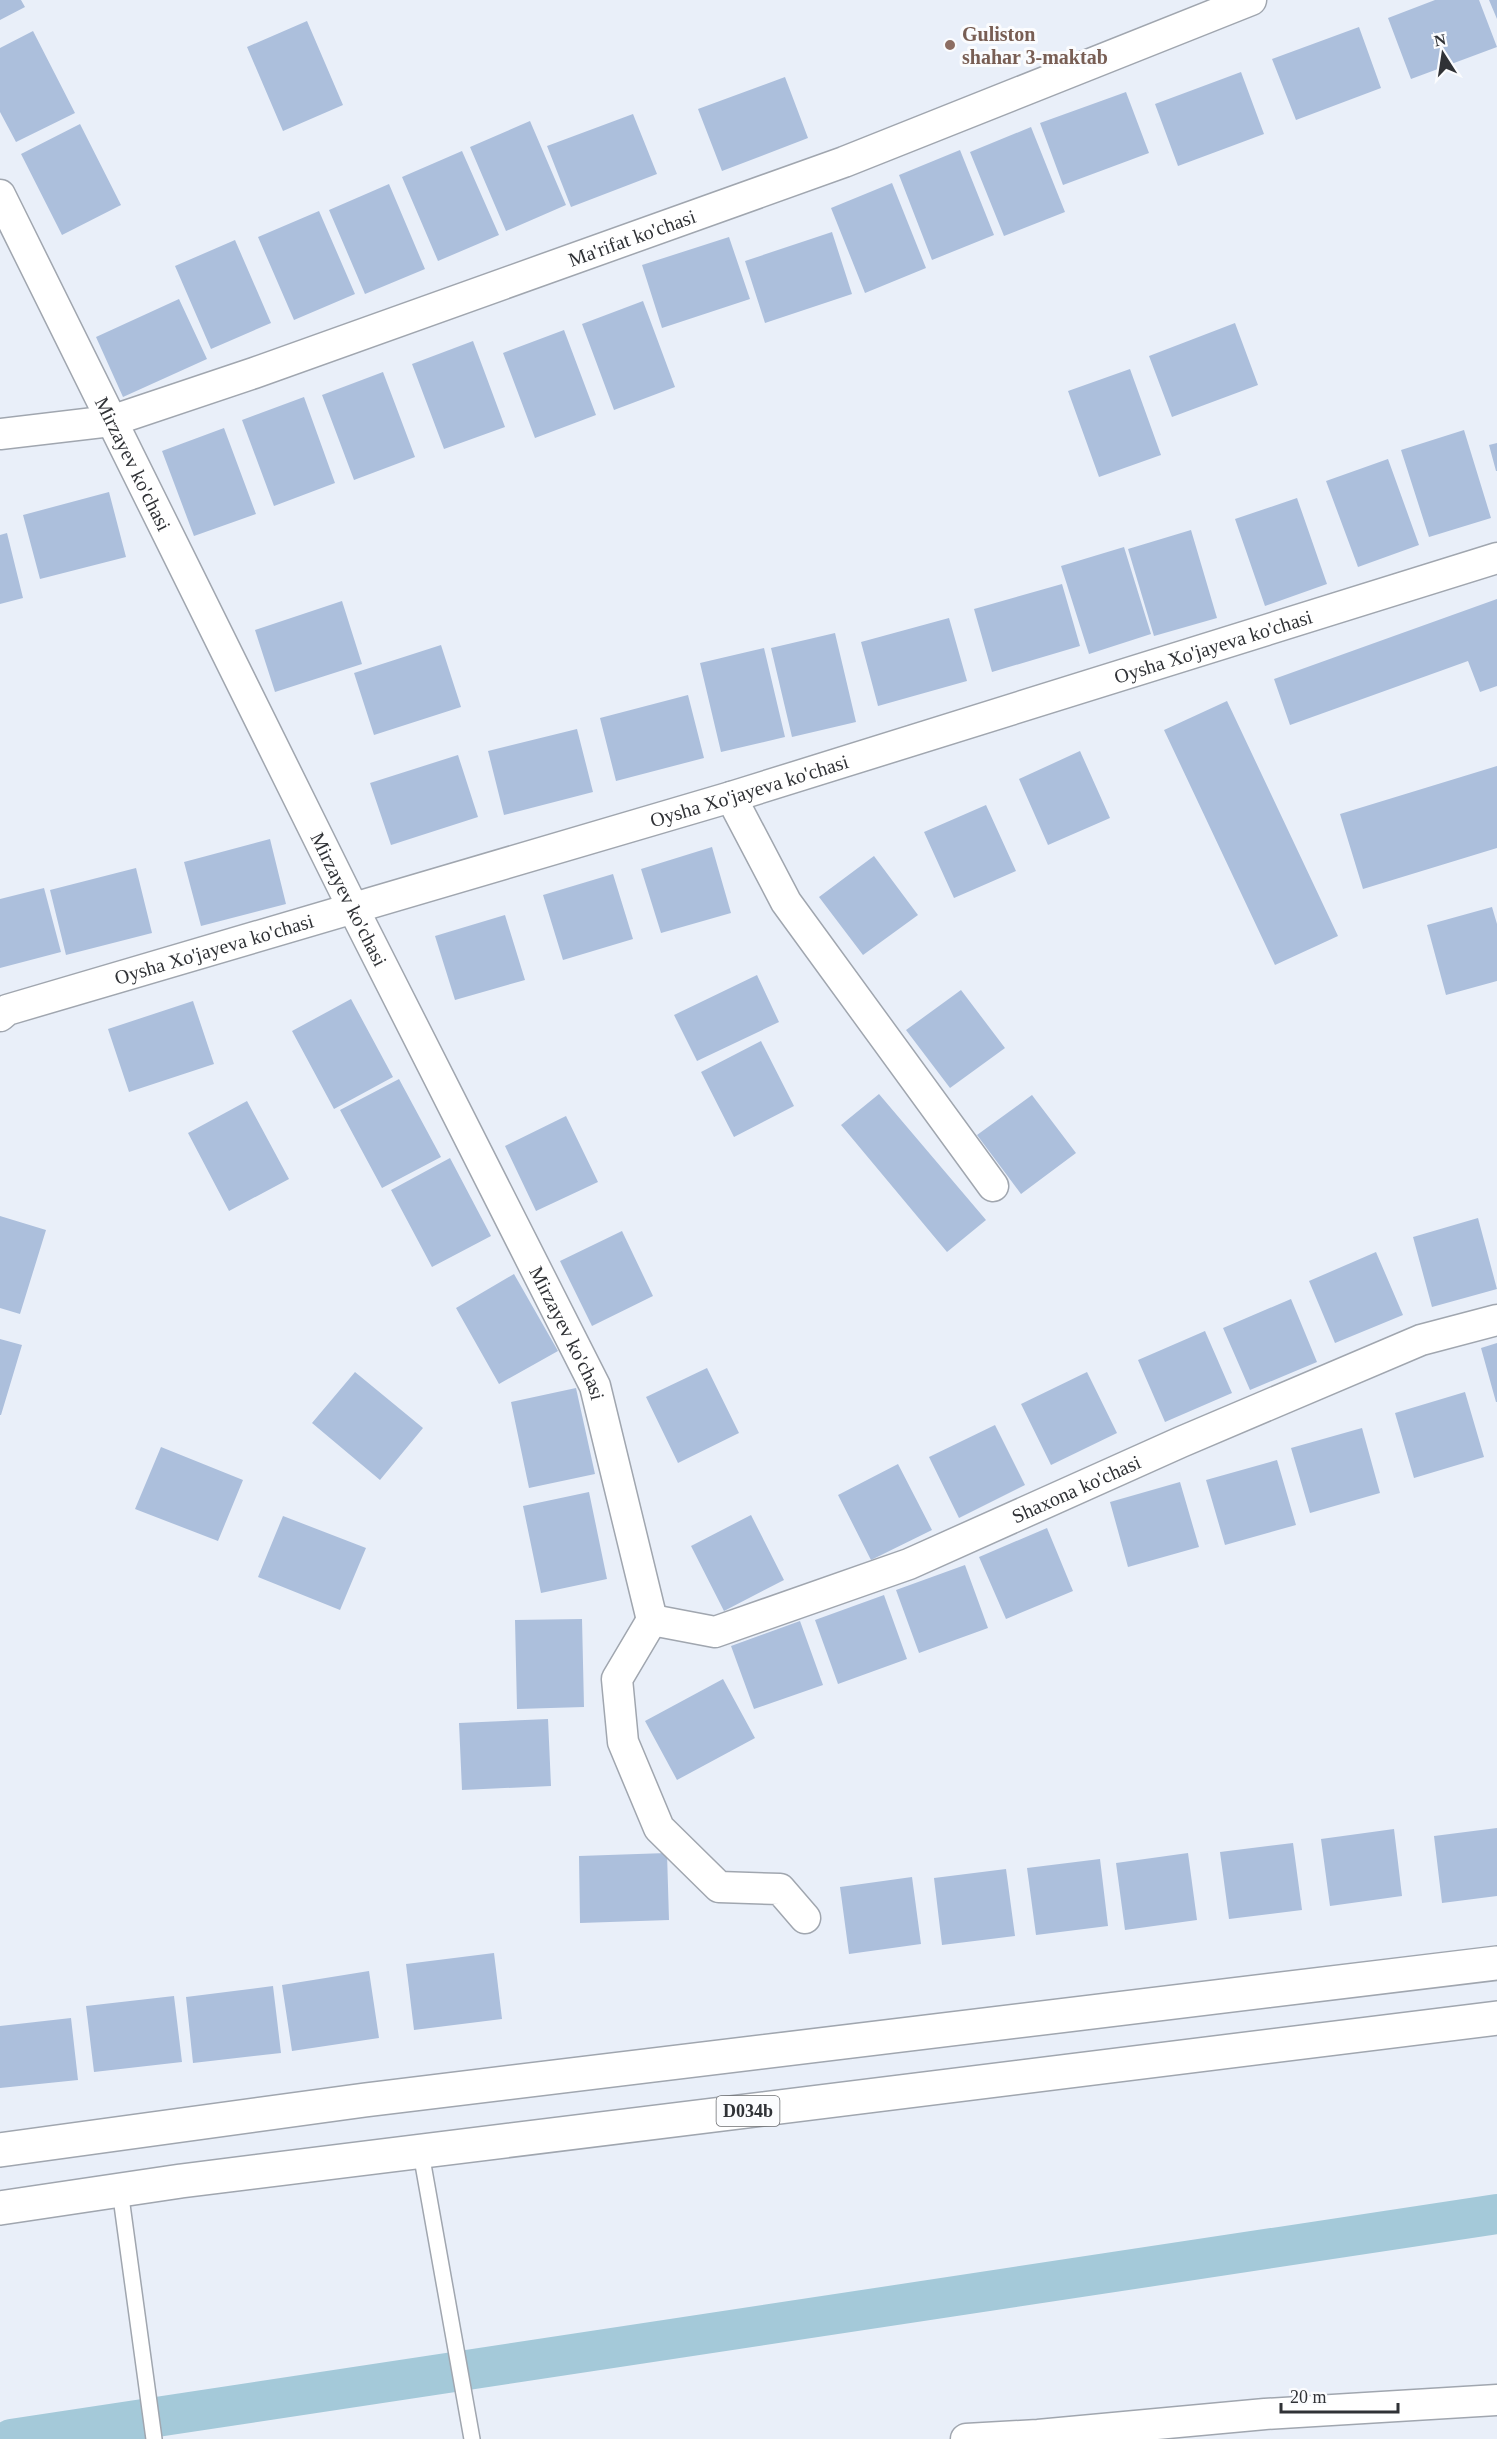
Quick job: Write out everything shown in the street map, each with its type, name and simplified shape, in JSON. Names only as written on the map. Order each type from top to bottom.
[{"type":"main road","points":[[0,2150],[377,2099],[1497,1963]]},
{"type":"main road","name":"D034b","points":[[0,2208],[120,2190],[1497,2018]]},
{"type":"street","name":"Ma'rifat ko'chasi","points":[[0,434],[111,420],[254,373],[844,162],[1251,0]]},
{"type":"street","name":"Mirzayev ko'chasi","points":[[0,195],[354,910],[595,1386],[652,1620]]},
{"type":"street","name":"Oysha Xo'jayeva ko'chasi","points":[[0,1016],[7,1010],[354,910],[731,797],[1497,558]]},
{"type":"street","points":[[731,797],[786,902],[993,1186]]},
{"type":"street","name":"Shaxona ko'chasi","points":[[652,1620],[715,1632],[899,1567],[1181,1442],[1421,1340],[1497,1320]]},
{"type":"street","points":[[652,1620],[617,1679],[623,1742],[659,1828],[719,1887],[780,1889],[806,1918]]},
{"type":"street","points":[[966,2439],[1267,2427],[1497,2400]]},
{"type":"lane","points":[[421,2153],[472,2439]]},
{"type":"lane","points":[[120,2190],[153,2434]]},
{"type":"building","points":[[0,0],[21,0],[25,7],[0,20]]},
{"type":"building","points":[[1435,0],[1479,0],[1497,47],[1411,79],[1388,18]]},
{"type":"building","points":[[1489,0],[1497,0],[1497,19]]},
{"type":"building","points":[[307,21],[343,105],[283,131],[247,47]]},
{"type":"building","points":[[1359,27],[1381,88],[1296,120],[1272,59]]},
{"type":"building","points":[[33,31],[75,113],[16,142],[0,112],[0,48]]},
{"type":"building","points":[[1241,72],[1264,134],[1178,166],[1155,104]]},
{"type":"building","points":[[785,77],[808,138],[722,171],[698,109]]},
{"type":"building","points":[[1126,92],[1149,153],[1063,185],[1040,123]]},
{"type":"building","points":[[633,114],[657,174],[571,207],[547,146]]},
{"type":"building","points":[[530,121],[566,205],[506,231],[470,147]]},
{"type":"building","points":[[80,124],[121,205],[62,235],[21,154]]},
{"type":"building","points":[[1031,127],[1065,212],[1004,236],[970,152]]},
{"type":"building","points":[[960,150],[994,235],[932,260],[899,175]]},
{"type":"building","points":[[462,151],[499,235],[438,261],[402,177]]},
{"type":"building","points":[[892,183],[926,268],[865,293],[831,208]]},
{"type":"building","points":[[389,184],[425,269],[365,294],[329,210]]},
{"type":"building","points":[[319,211],[355,294],[294,320],[258,237]]},
{"type":"building","points":[[832,232],[852,294],[765,323],[745,261]]},
{"type":"building","points":[[729,237],[750,299],[662,328],[642,265]]},
{"type":"building","points":[[235,240],[271,323],[211,349],[175,266]]},
{"type":"building","points":[[179,299],[207,359],[123,397],[96,337]]},
{"type":"building","points":[[643,301],[675,387],[614,410],[582,324]]},
{"type":"building","points":[[1235,323],[1258,385],[1172,417],[1149,356]]},
{"type":"building","points":[[564,330],[596,415],[535,438],[503,353]]},
{"type":"building","points":[[473,341],[505,427],[444,449],[412,364]]},
{"type":"building","points":[[1130,369],[1161,455],[1099,477],[1068,391]]},
{"type":"building","points":[[383,372],[415,457],[354,480],[322,395]]},
{"type":"building","points":[[304,397],[335,483],[274,506],[242,420]]},
{"type":"building","points":[[224,428],[256,514],[194,536],[162,451]]},
{"type":"building","points":[[1464,430],[1491,518],[1429,537],[1401,450]]},
{"type":"building","points":[[1497,443],[1497,471],[1496,471],[1489,445]]},
{"type":"building","points":[[1388,459],[1419,545],[1358,567],[1326,481]]},
{"type":"building","points":[[109,492],[126,557],[40,579],[23,515]]},
{"type":"building","points":[[1297,498],[1327,584],[1265,606],[1235,519]]},
{"type":"building","points":[[1191,530],[1217,618],[1154,636],[1128,549]]},
{"type":"building","points":[[7,533],[23,598],[0,604],[0,535]]},
{"type":"building","points":[[1124,547],[1151,634],[1089,654],[1061,566]]},
{"type":"building","points":[[1062,584],[1080,646],[992,672],[974,609]]},
{"type":"building","points":[[1497,599],[1497,686],[1480,692],[1468,661],[1290,725],[1274,679]]},
{"type":"building","points":[[342,601],[362,664],[275,692],[255,630]]},
{"type":"building","points":[[949,618],[967,681],[878,706],[861,642]]},
{"type":"building","points":[[835,633],[856,722],[792,737],[771,648]]},
{"type":"building","points":[[441,645],[461,707],[374,735],[354,673]]},
{"type":"building","points":[[764,648],[785,737],[721,752],[700,663]]},
{"type":"building","points":[[688,695],[704,758],[616,781],[600,718]]},
{"type":"building","points":[[1227,701],[1338,936],[1275,965],[1164,730]]},
{"type":"building","points":[[577,729],[593,792],[504,815],[488,751]]},
{"type":"building","points":[[1080,751],[1110,818],[1048,845],[1019,779]]},
{"type":"building","points":[[458,755],[478,817],[391,845],[370,783]]},
{"type":"building","points":[[1497,766],[1497,848],[1363,889],[1340,814]]},
{"type":"building","points":[[986,805],[1016,871],[954,898],[924,832]]},
{"type":"building","points":[[270,839],[286,904],[201,926],[184,862]]},
{"type":"building","points":[[712,847],[731,913],[661,933],[641,869]]},
{"type":"building","points":[[874,856],[918,915],[863,955],[819,897]]},
{"type":"building","points":[[136,868],[152,933],[66,955],[50,890]]},
{"type":"building","points":[[613,874],[633,939],[563,960],[543,895]]},
{"type":"building","points":[[44,888],[61,952],[0,968],[0,899]]},
{"type":"building","points":[[1492,907],[1497,924],[1497,981],[1446,995],[1427,925]]},
{"type":"building","points":[[505,915],[525,980],[455,1000],[435,936]]},
{"type":"building","points":[[757,975],[779,1022],[697,1061],[674,1015]]},
{"type":"building","points":[[961,990],[1005,1048],[950,1088],[906,1030]]},
{"type":"building","points":[[351,999],[393,1077],[334,1109],[292,1031]]},
{"type":"building","points":[[193,1001],[214,1064],[129,1092],[108,1029]]},
{"type":"building","points":[[761,1041],[794,1106],[734,1137],[701,1072]]},
{"type":"building","points":[[399,1079],[441,1157],[382,1188],[340,1110]]},
{"type":"building","points":[[879,1094],[986,1220],[947,1252],[841,1125]]},
{"type":"building","points":[[1032,1095],[1076,1153],[1021,1194],[977,1135]]},
{"type":"building","points":[[247,1101],[289,1179],[229,1211],[188,1133]]},
{"type":"building","points":[[566,1116],[598,1182],[536,1211],[505,1146]]},
{"type":"building","points":[[450,1158],[491,1236],[432,1267],[391,1190]]},
{"type":"building","points":[[0,1216],[46,1230],[20,1314],[0,1308]]},
{"type":"building","points":[[1478,1218],[1497,1289],[1432,1307],[1413,1237]]},
{"type":"building","points":[[622,1231],[653,1296],[592,1326],[560,1261]]},
{"type":"building","points":[[1376,1252],[1403,1315],[1335,1343],[1309,1281]]},
{"type":"building","points":[[514,1274],[558,1351],[499,1384],[456,1308]]},
{"type":"building","points":[[1291,1299],[1317,1362],[1250,1390],[1223,1328]]},
{"type":"building","points":[[1205,1331],[1232,1393],[1165,1422],[1138,1360]]},
{"type":"building","points":[[0,1339],[22,1345],[1,1415],[0,1415]]},
{"type":"building","points":[[1497,1343],[1497,1402],[1496,1402],[1481,1348]]},
{"type":"building","points":[[707,1368],[739,1433],[678,1463],[646,1397]]},
{"type":"building","points":[[355,1372],[423,1428],[380,1480],[312,1423]]},
{"type":"building","points":[[1087,1372],[1117,1433],[1051,1465],[1021,1404]]},
{"type":"building","points":[[576,1388],[595,1474],[529,1488],[511,1402]]},
{"type":"building","points":[[1465,1392],[1484,1457],[1414,1478],[1395,1413]]},
{"type":"building","points":[[995,1425],[1025,1485],[959,1518],[929,1457]]},
{"type":"building","points":[[1362,1428],[1380,1493],[1310,1513],[1291,1448]]},
{"type":"building","points":[[161,1447],[243,1480],[218,1541],[135,1509]]},
{"type":"building","points":[[1277,1460],[1296,1525],[1225,1545],[1206,1480]]},
{"type":"building","points":[[898,1464],[932,1530],[871,1560],[838,1495]]},
{"type":"building","points":[[1180,1482],[1199,1547],[1128,1567],[1110,1502]]},
{"type":"building","points":[[589,1492],[607,1579],[541,1593],[523,1506]]},
{"type":"building","points":[[751,1515],[784,1580],[724,1611],[691,1546]]},
{"type":"building","points":[[283,1516],[366,1548],[340,1610],[258,1577]]},
{"type":"building","points":[[1047,1528],[1073,1591],[1006,1619],[979,1557]]},
{"type":"building","points":[[965,1565],[988,1628],[919,1653],[896,1590]]},
{"type":"building","points":[[884,1595],[907,1659],[838,1684],[815,1620]]},
{"type":"building","points":[[582,1619],[584,1707],[517,1709],[515,1620]]},
{"type":"building","points":[[800,1621],[823,1685],[754,1709],[731,1646]]},
{"type":"building","points":[[723,1679],[755,1738],[677,1780],[645,1721]]},
{"type":"building","points":[[548,1719],[551,1786],[462,1790],[459,1723]]},
{"type":"building","points":[[1497,1828],[1497,1896],[1442,1903],[1434,1836]]},
{"type":"building","points":[[1394,1829],[1402,1896],[1330,1906],[1321,1839]]},
{"type":"building","points":[[1293,1843],[1302,1910],[1229,1919],[1220,1852]]},
{"type":"building","points":[[667,1853],[669,1920],[580,1923],[579,1856]]},
{"type":"building","points":[[1188,1853],[1197,1920],[1125,1930],[1116,1863]]},
{"type":"building","points":[[1100,1859],[1108,1926],[1036,1935],[1027,1868]]},
{"type":"building","points":[[1006,1869],[1015,1936],[942,1945],[934,1878]]},
{"type":"building","points":[[912,1877],[921,1944],[849,1954],[840,1887]]},
{"type":"building","points":[[494,1953],[502,2019],[414,2030],[406,1964]]},
{"type":"building","points":[[369,1971],[379,2038],[292,2051],[282,1985]]},
{"type":"building","points":[[273,1986],[281,2053],[193,2063],[186,1997]]},
{"type":"building","points":[[174,1996],[182,2062],[94,2072],[86,2006]]},
{"type":"building","points":[[71,2018],[78,2080],[0,2088],[0,2026]]},
{"type":"waterway","points":[[11,2439],[1497,2214]]},
{"type":"place","name":"Guliston shahar 3-maktab","points":[[950,45]]}]
